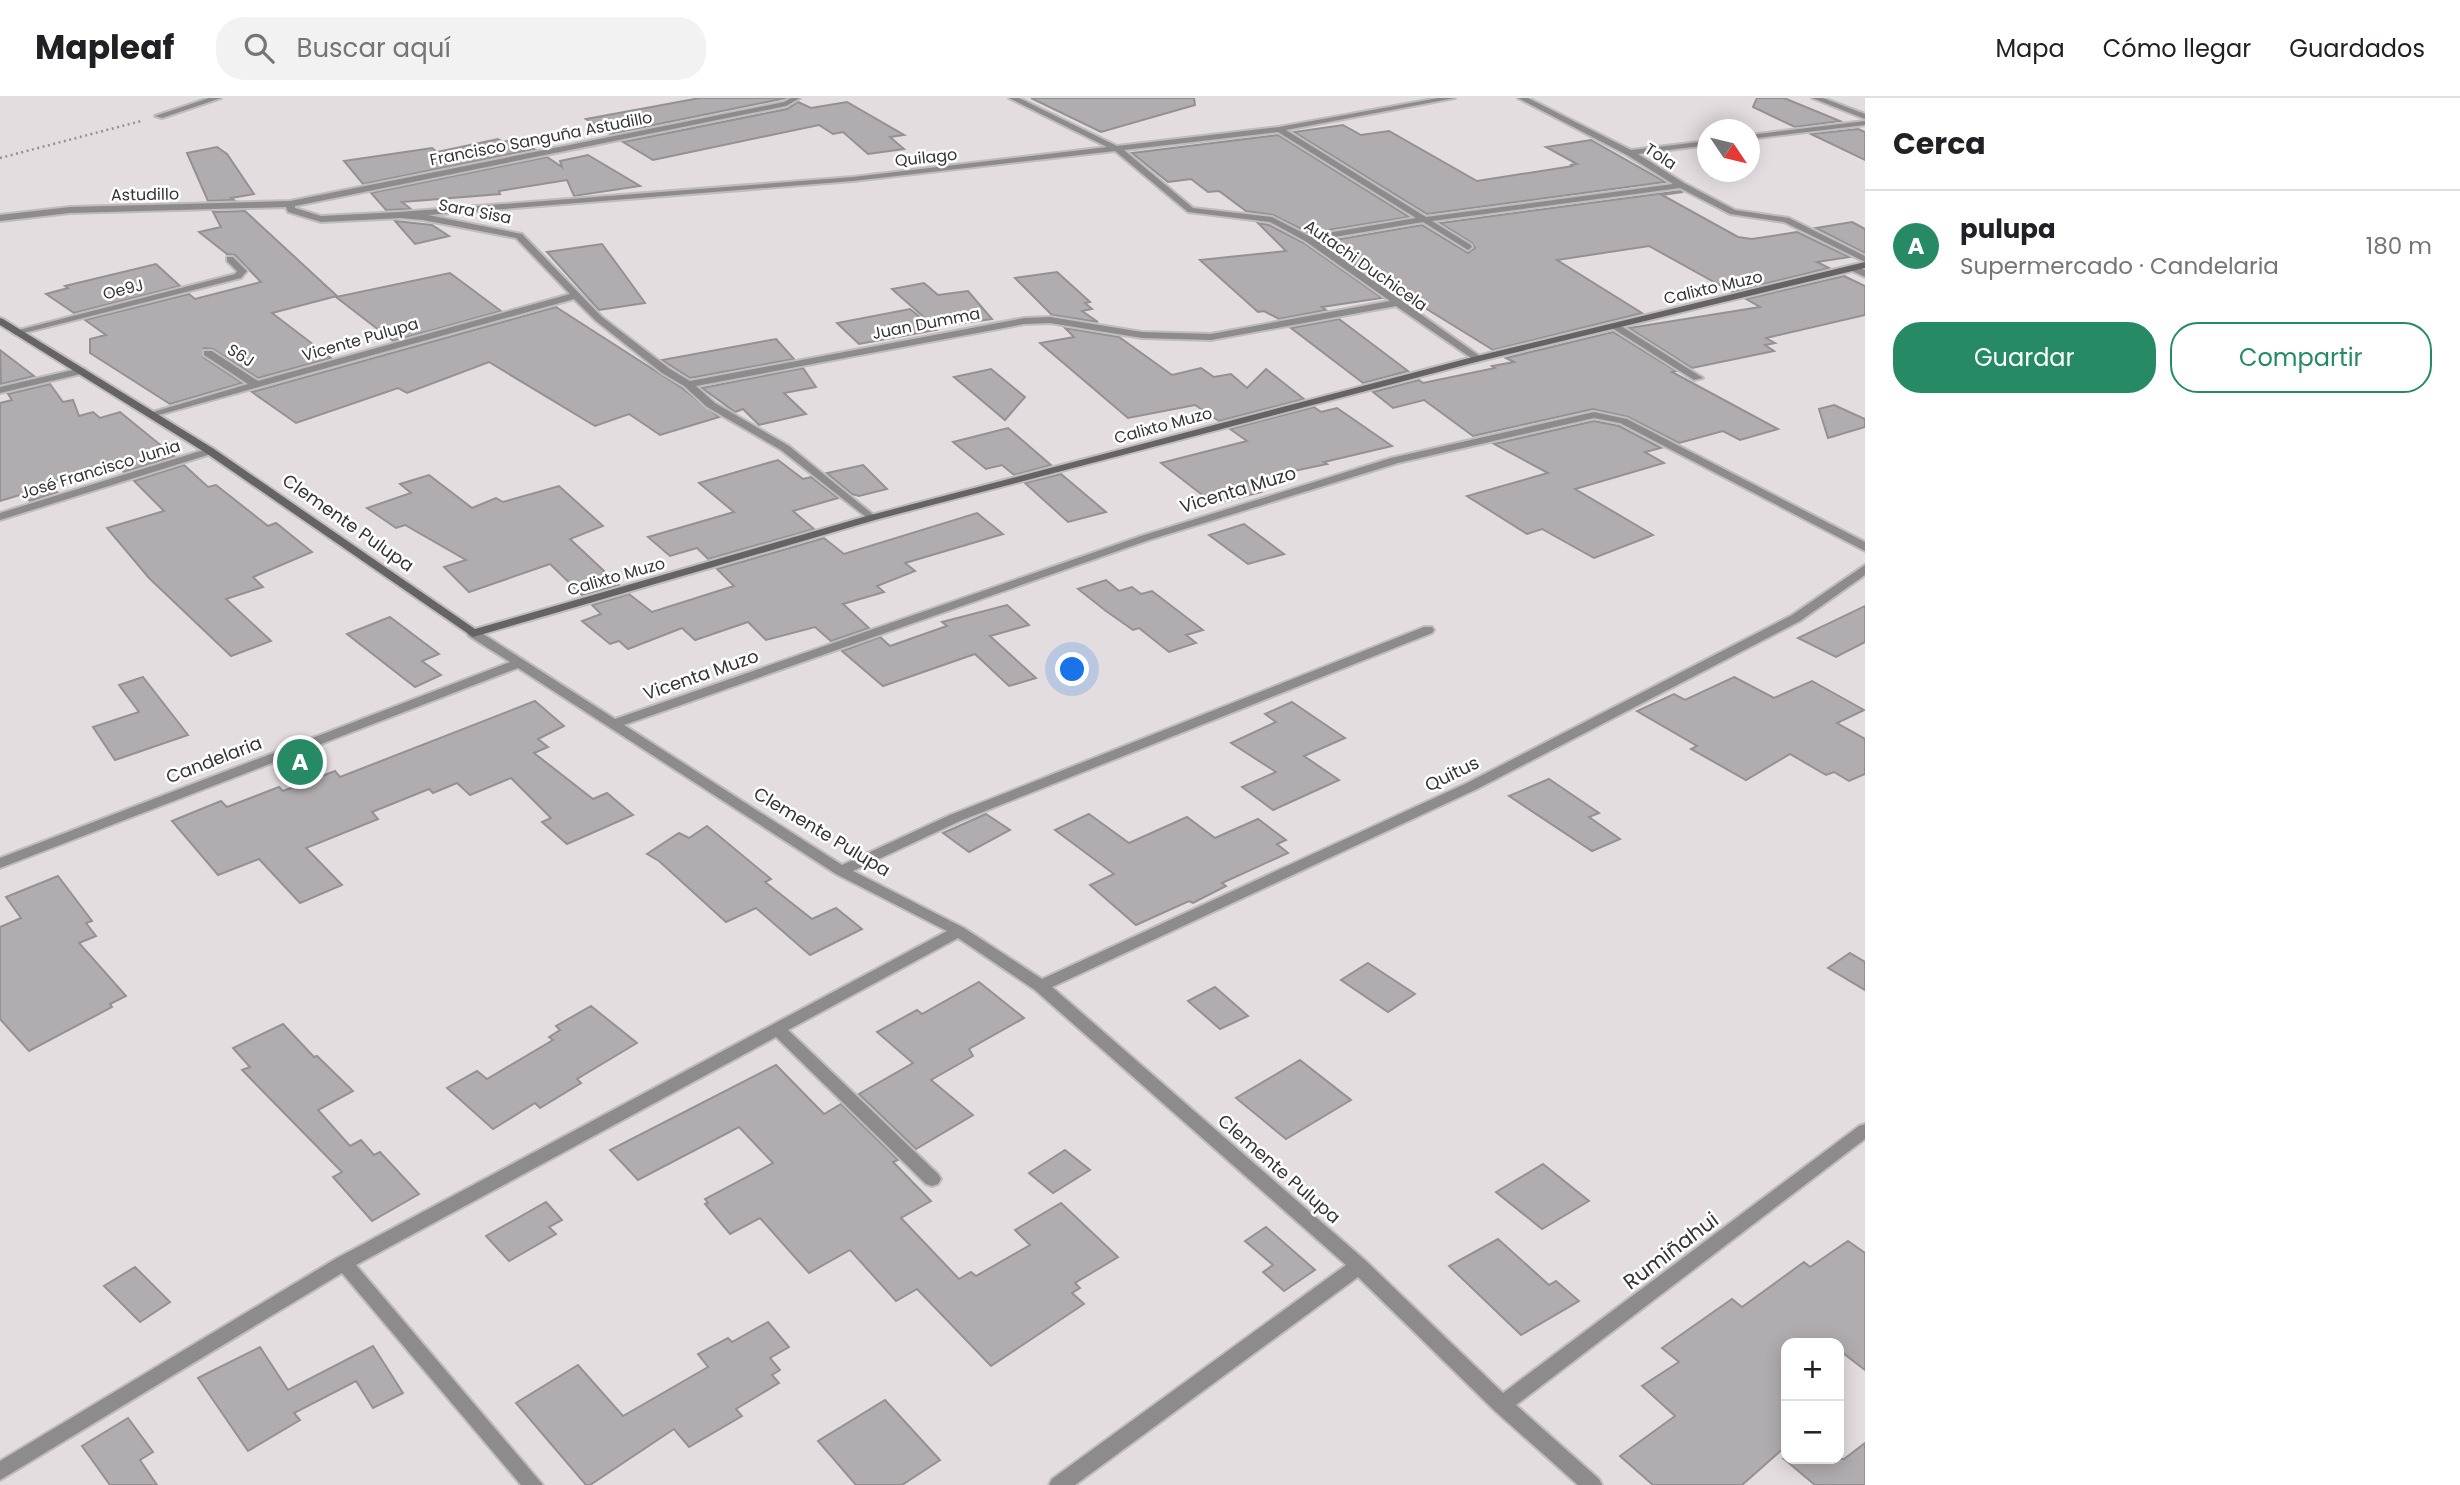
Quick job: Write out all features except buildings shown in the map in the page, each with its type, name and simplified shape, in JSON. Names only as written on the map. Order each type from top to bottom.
[{"type":"street","points":[[159,116],[217,98]]},
{"type":"street","name":"Francisco Sanguña Astudillo","points":[[290,204],[786,104],[796,98]]},
{"type":"street","name":"Autachi Duchicela","points":[[1013,98],[1118,149],[1191,210],[1206,214],[1267,218],[1308,239],[1477,359]]},
{"type":"street","name":"Quilago","points":[[400,215],[853,179],[1279,129],[1451,98]]},
{"type":"street","name":"Tola","points":[[1522,98],[1630,153],[1681,185],[1733,212],[1786,220],[1865,259]]},
{"type":"street","points":[[1816,98],[1863,115]]},
{"type":"street","points":[[1760,136],[1865,123]]},
{"type":"street","points":[[1279,129],[1428,219],[1468,247]]},
{"type":"street","points":[[1630,153],[1697,144]]},
{"type":"street","points":[[1308,239],[1428,219],[1681,185]]},
{"type":"street","name":"Sara Sisa","points":[[290,204],[291,210],[321,219],[400,215],[519,236],[599,319],[666,371],[688,384]]},
{"type":"street","name":"Astudillo","points":[[0,218],[70,209],[290,204]]},
{"type":"street","name":"Oe9J","points":[[16,332],[238,276],[242,271],[230,259]]},
{"type":"street","name":"Calixto Muzo","points":[[473,633],[872,518],[1477,359],[1862,270]]},
{"type":"street","name":"Vicente Pulupa","points":[[151,414],[577,295]]},
{"type":"street","name":"Juan Dumma","points":[[688,384],[1024,321],[1050,320],[1154,336],[1211,337],[1396,303]]},
{"type":"street","name":"Clemente Pulupa","points":[[0,321],[210,451],[473,633],[841,871],[959,931],[1041,986],[1359,1266],[1502,1405],[1592,1485]]},
{"type":"street","points":[[1615,326],[1698,378]]},
{"type":"street","name":"S6J","points":[[208,353],[256,384]]},
{"type":"street","points":[[0,390],[81,371]]},
{"type":"street","points":[[688,384],[711,405],[785,448],[872,518]]},
{"type":"street","name":"Vicenta Muzo","points":[[614,724],[1132,542],[1395,460],[1594,415],[1623,421],[1865,547]]},
{"type":"street","name":"José Francisco Junia","points":[[0,517],[210,451]]},
{"type":"street","name":"Quitus","points":[[1041,986],[1472,786],[1797,618],[1865,569]]},
{"type":"street","points":[[841,871],[954,818],[1429,631]]},
{"type":"street","name":"Candelaria","points":[[0,863],[520,663]]},
{"type":"street","points":[[0,1471],[344,1264],[959,931]]},
{"type":"street","points":[[778,1030],[932,1179]]},
{"type":"street","name":"Rumiñahui","points":[[1502,1405],[1865,1130]]},
{"type":"street","points":[[344,1264],[533,1485]]},
{"type":"street","points":[[1059,1485],[1359,1266]]},
{"type":"path","points":[[0,158],[159,116]]},
{"type":"place","name":"pulupa","points":[[300,762]]}]
